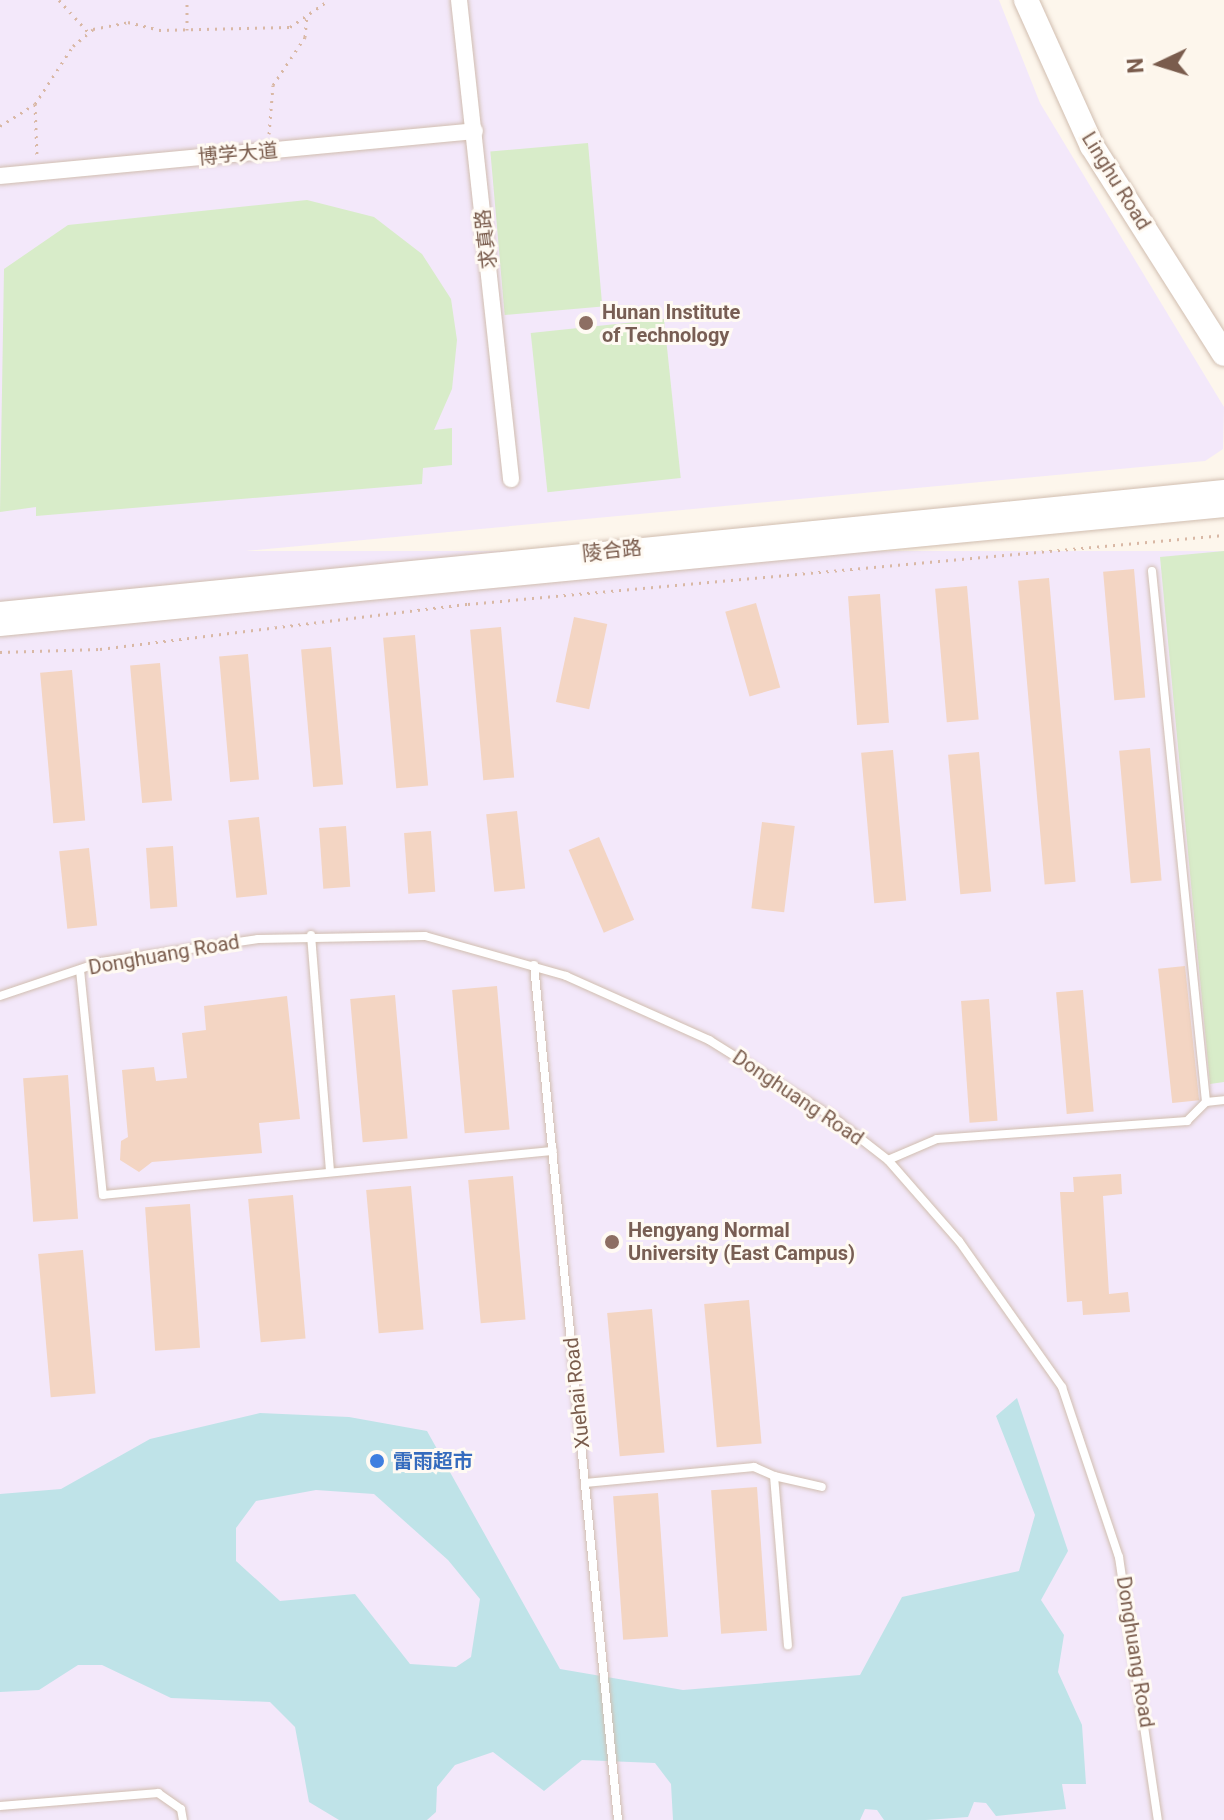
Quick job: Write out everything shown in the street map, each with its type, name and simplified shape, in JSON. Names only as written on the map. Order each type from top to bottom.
[{"type":"main road","name":"Linghu Road","points":[[1026,0],[1092,146],[1224,354]]},
{"type":"street","name":"求真路","points":[[459,0],[511,479]]},
{"type":"street","name":"博学大道","points":[[0,176],[475,131]]},
{"type":"street","name":"陵合路","points":[[0,612],[1224,490]]},
{"type":"street","name":"陵合路","points":[[0,626],[1224,507]]},
{"type":"lane","points":[[1152,571],[1206,1102]]},
{"type":"lane","points":[[311,935],[330,1171]]},
{"type":"lane","name":"Donghuang Road","points":[[0,996],[80,970],[311,935],[425,936],[534,965],[709,1040],[834,1118],[888,1160],[959,1241],[1062,1387],[1119,1557],[1158,1820]]},
{"type":"lane","name":"Xuehai Road","points":[[534,965],[618,1820]]},
{"type":"lane","points":[[80,970],[103,1195],[553,1151]]},
{"type":"lane","points":[[888,1160],[937,1139],[1187,1121],[1206,1102],[1224,1100]]},
{"type":"lane","points":[[585,1483],[754,1467],[774,1476],[822,1487]]},
{"type":"lane","points":[[774,1476],[788,1645]]},
{"type":"lane","points":[[0,1806],[158,1793],[181,1809],[183,1820]]},
{"type":"path","points":[[59,0],[88,33]]},
{"type":"path","points":[[187,0],[187,30]]},
{"type":"path","points":[[0,126],[35,104],[88,33],[128,22],[187,30],[290,27],[329,0]]},
{"type":"path","points":[[268,151],[273,85],[305,37],[307,16]]},
{"type":"path","points":[[35,104],[36,172]]},
{"type":"path","points":[[0,652],[100,649],[468,604],[1224,535]]},
{"type":"shaded area","name":"Hunan Institute of Technology","points":[[0,0],[999,0],[1040,103],[1224,407],[1223,449],[1205,461],[0,574]]},
{"type":"shaded area","name":"Hengyang Normal University (East Campus)","points":[[0,551],[1224,551],[1224,1820],[0,1820]]},
{"type":"green space","points":[[588,143],[602,306],[505,315],[490,152]]},
{"type":"green space","points":[[307,200],[374,217],[422,254],[451,299],[457,340],[452,389],[434,430],[452,428],[452,465],[423,468],[422,484],[36,516],[36,507],[0,512],[4,269],[68,225]]},
{"type":"green space","points":[[664,319],[681,478],[547,492],[531,333]]},
{"type":"green space","points":[[1224,551],[1224,1082],[1210,1084],[1160,557]]},
{"type":"water","points":[[1017,1398],[1068,1551],[1041,1600],[1064,1635],[1058,1672],[1082,1725],[1086,1784],[1062,1784],[1066,1809],[996,1816],[986,1803],[974,1802],[968,1817],[926,1820],[884,1820],[877,1810],[865,1809],[860,1820],[673,1820],[671,1784],[655,1763],[582,1760],[544,1791],[493,1752],[455,1765],[437,1787],[436,1812],[427,1820],[339,1820],[309,1802],[295,1727],[270,1702],[171,1698],[102,1665],[78,1665],[39,1690],[0,1692],[0,1494],[61,1489],[150,1439],[260,1413],[349,1417],[427,1431],[560,1669],[683,1690],[860,1675],[902,1597],[1019,1571],[1035,1515],[996,1416]],"holes":[[[316,1490],[374,1494],[448,1560],[480,1599],[471,1657],[456,1667],[410,1664],[355,1594],[280,1601],[236,1561],[236,1528],[256,1501]]]},
{"type":"building","points":[[1134,569],[1145,698],[1114,700],[1103,572]]},
{"type":"building","points":[[1049,578],[1076,882],[1045,885],[1018,581]]},
{"type":"building","points":[[967,586],[979,719],[947,722],[935,589]]},
{"type":"building","points":[[880,594],[889,723],[857,725],[848,596]]},
{"type":"building","points":[[756,603],[780,688],[749,696],[725,612]]},
{"type":"building","points":[[574,617],[607,624],[589,709],[556,702]]},
{"type":"building","points":[[501,627],[514,777],[483,780],[470,630]]},
{"type":"building","points":[[415,635],[428,785],[396,788],[383,638]]},
{"type":"building","points":[[331,647],[343,784],[313,787],[301,650]]},
{"type":"building","points":[[248,654],[259,780],[230,782],[219,657]]},
{"type":"building","points":[[160,663],[172,800],[142,803],[130,666]]},
{"type":"building","points":[[72,670],[85,820],[53,823],[40,673]]},
{"type":"building","points":[[1150,748],[1162,880],[1131,883],[1119,751]]},
{"type":"building","points":[[893,750],[906,900],[874,903],[861,753]]},
{"type":"building","points":[[979,752],[991,891],[960,894],[948,755]]},
{"type":"building","points":[[517,811],[525,889],[494,892],[486,814]]},
{"type":"building","points":[[259,817],[267,895],[236,898],[228,820]]},
{"type":"building","points":[[762,822],[795,826],[784,912],[751,908]]},
{"type":"building","points":[[346,826],[350,887],[323,889],[319,828]]},
{"type":"building","points":[[431,831],[435,892],[408,894],[404,833]]},
{"type":"building","points":[[599,837],[634,920],[604,933],[569,850]]},
{"type":"building","points":[[173,846],[177,907],[150,909],[146,848]]},
{"type":"building","points":[[89,848],[97,926],[67,929],[59,851]]},
{"type":"building","points":[[1185,966],[1199,1100],[1172,1103],[1158,969]]},
{"type":"building","points":[[497,986],[510,1129],[465,1133],[452,990]]},
{"type":"building","points":[[1083,990],[1094,1112],[1067,1114],[1056,992]]},
{"type":"building","points":[[395,995],[408,1138],[363,1142],[350,999]]},
{"type":"building","points":[[287,996],[300,1119],[259,1123],[262,1153],[152,1162],[139,1172],[120,1160],[121,1141],[128,1137],[122,1070],[154,1067],[156,1081],[187,1078],[182,1033],[206,1030],[204,1006]]},
{"type":"building","points":[[989,999],[998,1121],[970,1123],[961,1001]]},
{"type":"building","points":[[68,1075],[78,1219],[33,1222],[23,1078]]},
{"type":"building","points":[[1121,1174],[1122,1194],[1103,1196],[1109,1294],[1128,1292],[1130,1312],[1083,1315],[1082,1301],[1067,1302],[1060,1192],[1074,1192],[1073,1177]]},
{"type":"building","points":[[513,1176],[526,1319],[481,1323],[468,1180]]},
{"type":"building","points":[[411,1186],[424,1329],[379,1333],[366,1190]]},
{"type":"building","points":[[293,1195],[306,1338],[261,1342],[248,1199]]},
{"type":"building","points":[[190,1204],[200,1348],[155,1351],[145,1207]]},
{"type":"building","points":[[83,1250],[96,1393],[51,1397],[38,1254]]},
{"type":"building","points":[[749,1300],[762,1443],[717,1447],[704,1304]]},
{"type":"building","points":[[652,1309],[665,1452],[620,1456],[607,1313]]},
{"type":"building","points":[[757,1487],[767,1631],[721,1634],[711,1490]]},
{"type":"building","points":[[658,1493],[668,1637],[623,1640],[613,1496]]},
{"type":"place","name":"Hunan Institute of Technology","points":[[586,323]]},
{"type":"place","name":"Hengyang Normal University (East Campus)","points":[[612,1242]]},
{"type":"place","name":"雷雨超市","points":[[377,1461]]}]
